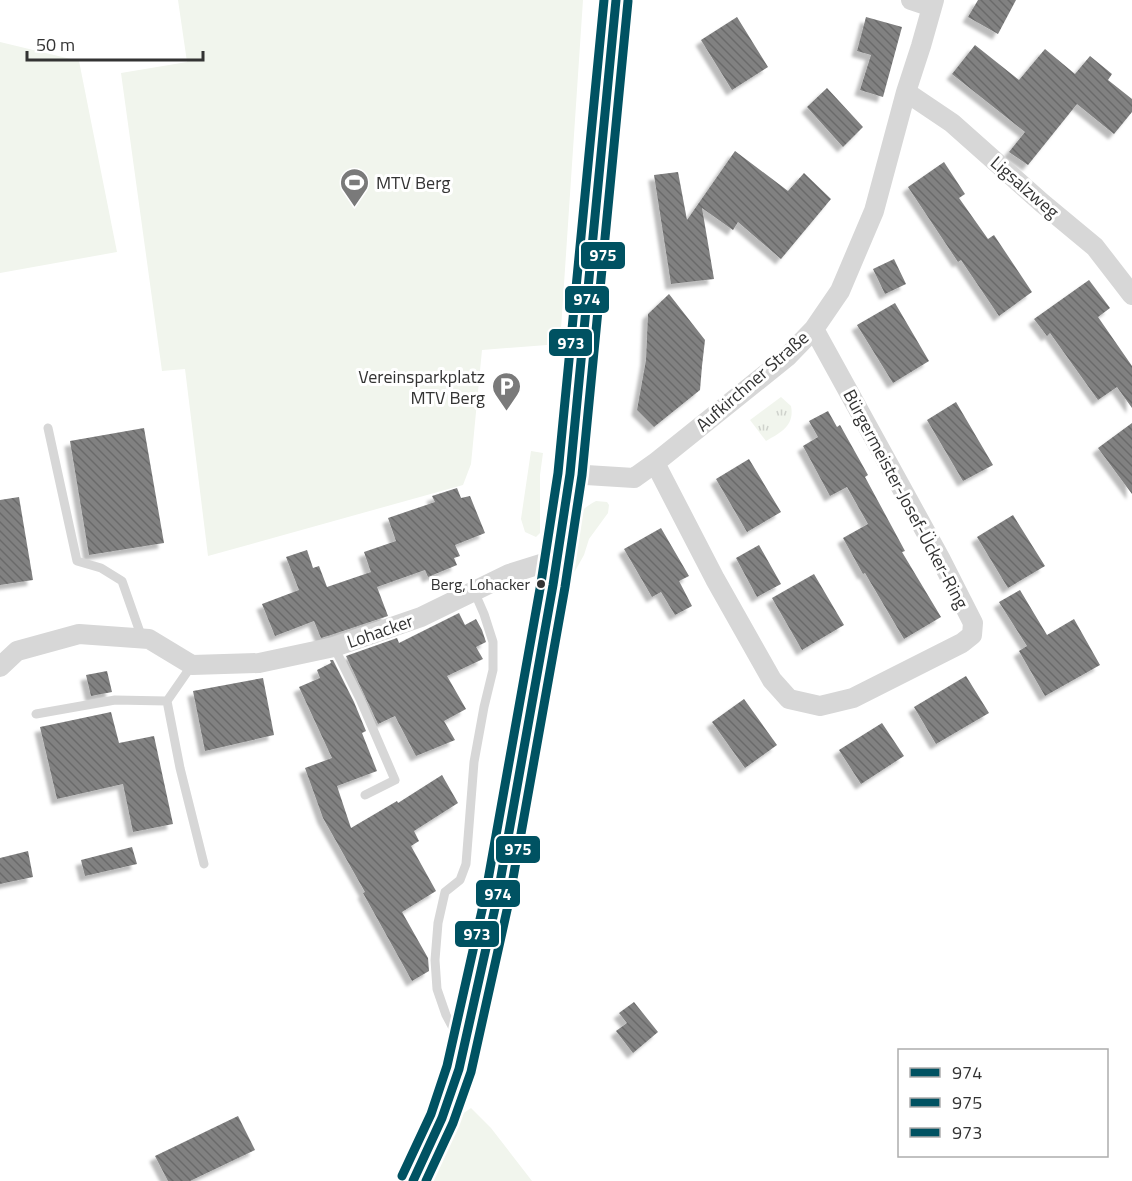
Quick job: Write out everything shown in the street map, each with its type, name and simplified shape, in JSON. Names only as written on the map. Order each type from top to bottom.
[{"type":"main road","points":[[413,1181],[442,1118],[459,1069],[497,899],[557,560],[570,474],[616,0]]},
{"type":"street","points":[[911,0],[933,3]]},
{"type":"street","name":"Aufkirchner Straße","points":[[570,474],[634,478],[787,357],[814,329],[840,291],[874,211],[933,3]]},
{"type":"street","name":"Ligsalzweg","points":[[906,92],[952,123],[1095,247],[1132,295]]},
{"type":"street","name":"Bürgermeister-Josef-Ücker-Ring","points":[[655,463],[772,680],[789,699],[820,706],[853,698],[962,643],[972,635],[973,623],[940,558],[814,329]]},
{"type":"street","name":"Lohacker","points":[[192,664],[259,663],[333,647],[421,617],[509,574],[557,560]]},
{"type":"street","points":[[0,667],[17,651],[79,634],[149,639],[192,664]]},
{"type":"lane","points":[[48,428],[77,561],[102,568],[122,581],[142,639]]},
{"type":"lane","points":[[466,1036],[454,1030],[446,1015],[437,988],[435,960],[438,923],[445,892],[460,880],[466,864],[474,762],[493,670],[493,642],[474,591]]},
{"type":"lane","points":[[333,647],[360,699],[395,780],[366,795]]},
{"type":"lane","points":[[192,664],[167,701],[180,768],[204,864]]},
{"type":"lane","points":[[36,714],[115,700],[167,701]]},
{"type":"green space","name":"MTV Berg","points":[[178,0],[583,0],[560,344],[482,350],[471,464],[463,485],[208,556],[185,369],[162,371],[121,73],[187,62]]},
{"type":"green space","points":[[0,42],[79,61],[117,252],[0,273]]},
{"type":"green space","points":[[781,397],[791,406],[791,419],[785,428],[766,441],[750,420]]},
{"type":"green space","points":[[531,451],[543,453],[540,475],[540,533],[536,537],[525,532],[521,519]]},
{"type":"green space","points":[[596,501],[607,502],[608,513],[589,539],[584,555],[575,571],[566,579],[575,522],[583,510]]},
{"type":"green space","points":[[471,1108],[491,1128],[532,1181],[432,1181],[458,1117]]},
{"type":"building","points":[[978,0],[1016,0],[998,34],[968,17]]},
{"type":"building","points":[[737,17],[768,67],[732,90],[701,40]]},
{"type":"building","points":[[866,17],[902,27],[883,97],[860,90],[871,55],[857,51]]},
{"type":"building","points":[[975,45],[1019,80],[1045,49],[1075,74],[1090,56],[1112,74],[1108,80],[1132,99],[1132,112],[1114,134],[1077,104],[1028,165],[1009,152],[1025,132],[952,74]]},
{"type":"building","points":[[827,88],[863,127],[843,147],[807,107]]},
{"type":"building","points":[[735,151],[788,191],[804,173],[831,199],[781,259],[738,222],[733,230],[702,208],[714,279],[671,284],[654,175],[678,172],[687,220]]},
{"type":"building","points":[[944,162],[965,194],[959,198],[988,239],[994,235],[1032,292],[999,316],[961,260],[958,262],[908,187]]},
{"type":"building","points":[[894,259],[906,284],[885,294],[873,269]]},
{"type":"building","points":[[1089,280],[1110,308],[1098,317],[1132,366],[1132,408],[1117,387],[1098,400],[1050,333],[1047,336],[1034,319]]},
{"type":"building","points":[[669,294],[705,340],[700,390],[654,427],[637,410],[646,360],[648,314]]},
{"type":"building","points":[[895,303],[929,361],[893,383],[857,325]]},
{"type":"building","points":[[956,402],[993,465],[963,481],[927,420]]},
{"type":"building","points":[[828,411],[837,427],[840,425],[868,475],[865,477],[905,551],[902,552],[941,617],[904,639],[843,538],[868,524],[847,487],[830,496],[803,446],[818,437],[809,421]]},
{"type":"building","points":[[1132,423],[1132,494],[1098,448]]},
{"type":"building","points":[[144,428],[164,543],[89,555],[70,441]]},
{"type":"building","points":[[749,459],[781,512],[747,532],[716,479]]},
{"type":"building","points":[[457,488],[461,498],[470,496],[485,533],[455,545],[460,556],[454,558],[457,565],[428,577],[425,570],[377,587],[388,616],[321,638],[314,621],[275,636],[262,604],[299,590],[286,557],[307,550],[313,568],[319,566],[327,587],[371,572],[364,552],[396,541],[388,518],[435,502],[432,496]]},
{"type":"building","points":[[19,497],[33,580],[0,585],[0,500]]},
{"type":"building","points":[[1013,515],[1045,566],[1008,588],[977,537]]},
{"type":"building","points":[[661,528],[689,576],[679,581],[692,606],[675,615],[661,592],[652,597],[624,549]]},
{"type":"building","points":[[759,545],[781,584],[757,597],[736,558]]},
{"type":"building","points":[[814,574],[844,625],[802,650],[772,598]]},
{"type":"building","points":[[1020,590],[1047,635],[1074,619],[1100,665],[1045,696],[1019,651],[1027,646],[999,602]]},
{"type":"building","points":[[459,613],[465,625],[476,619],[482,630],[486,642],[476,647],[483,659],[447,676],[466,709],[444,721],[455,740],[416,756],[395,716],[378,724],[346,656],[397,638],[399,643]]},
{"type":"building","points":[[330,660],[333,660],[354,702],[366,731],[362,733],[377,771],[337,786],[351,828],[397,801],[398,803],[442,775],[458,803],[414,831],[419,841],[411,846],[436,891],[402,912],[428,958],[429,971],[412,981],[323,818],[305,768],[332,758],[299,687],[320,678],[317,670],[331,663]]},
{"type":"building","points":[[107,671],[112,692],[91,696],[86,675]]},
{"type":"building","points":[[966,676],[989,713],[936,744],[914,707]]},
{"type":"building","points":[[263,678],[274,735],[205,751],[193,691]]},
{"type":"building","points":[[744,699],[777,745],[745,768],[712,722]]},
{"type":"building","points":[[111,712],[119,743],[154,736],[173,824],[133,832],[123,784],[57,799],[40,727]]},
{"type":"building","points":[[882,723],[904,756],[861,784],[839,750]]},
{"type":"building","points":[[132,847],[137,864],[85,876],[81,860]]},
{"type":"building","points":[[28,851],[33,877],[0,884],[0,858]]},
{"type":"building","points":[[634,1002],[658,1032],[633,1053],[616,1031],[627,1023],[619,1013]]},
{"type":"building","points":[[238,1116],[255,1150],[190,1181],[168,1181],[155,1156]]},
{"type":"transit line","name":"973","points":[[402,1176],[431,1114],[447,1066],[485,897],[541,583],[558,473],[604,0]]},
{"type":"transit line","name":"974","points":[[413,1181],[442,1118],[459,1069],[497,899],[553,585],[570,474],[616,0]]},
{"type":"transit line","name":"975","points":[[426,1181],[453,1123],[471,1072],[509,901],[565,587],[582,475],[628,1]]},
{"type":"place","name":"MTV Berg","points":[[355,208]]},
{"type":"place","name":"Vereinsparkplatz MTV Berg","points":[[506,412]]},
{"type":"place","name":"Berg, Lohacker","points":[[541,584]]}]
